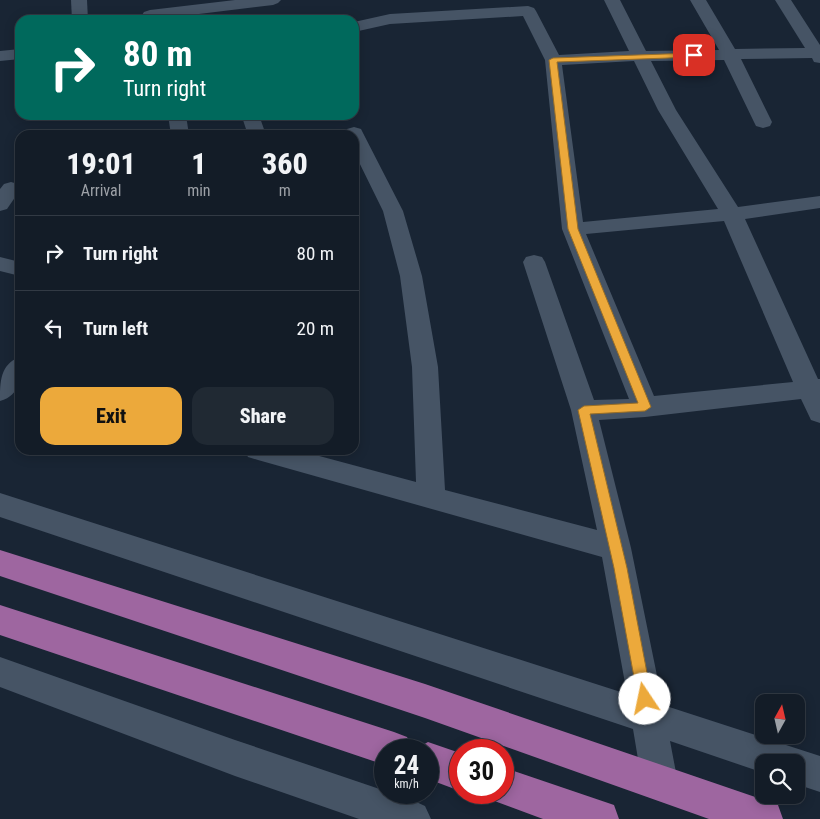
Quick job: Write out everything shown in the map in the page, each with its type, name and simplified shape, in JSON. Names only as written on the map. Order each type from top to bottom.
[{"type":"main road","points":[[0,563],[424,701],[764,819]]},
{"type":"main road","points":[[0,620],[374,743]]},
{"type":"main road","points":[[514,790],[600,819]]},
{"type":"street","points":[[79,0],[80,15]]},
{"type":"street","points":[[149,12],[273,0]]},
{"type":"street","points":[[584,410],[817,397],[732,214],[667,110],[612,0]]},
{"type":"street","points":[[698,0],[730,55],[763,122]]},
{"type":"street","points":[[783,0],[819,55]]},
{"type":"street","points":[[359,25],[388,13],[446,8],[526,5],[553,60],[573,229],[645,407]]},
{"type":"street","points":[[0,56],[15,54]]},
{"type":"street","points":[[553,60],[639,56],[819,55]]},
{"type":"street","points":[[359,143],[393,211],[411,276],[425,367],[430,497]]},
{"type":"street","points":[[359,180],[378,180]]},
{"type":"street","points":[[0,205],[12,188]]},
{"type":"street","points":[[573,229],[732,214],[820,202]]},
{"type":"street","points":[[534,262],[584,410],[616,548],[660,783]]},
{"type":"street","points":[[0,264],[15,268]]},
{"type":"street","points":[[286,455],[616,548]]},
{"type":"street","points":[[0,505],[759,754]]},
{"type":"street","points":[[0,672],[235,758],[412,819]]},
{"type":"street","points":[[805,769],[820,774]]},
{"type":"route","points":[[645,699],[620,568],[584,410],[645,407],[573,229],[553,60],[694,55]]}]
